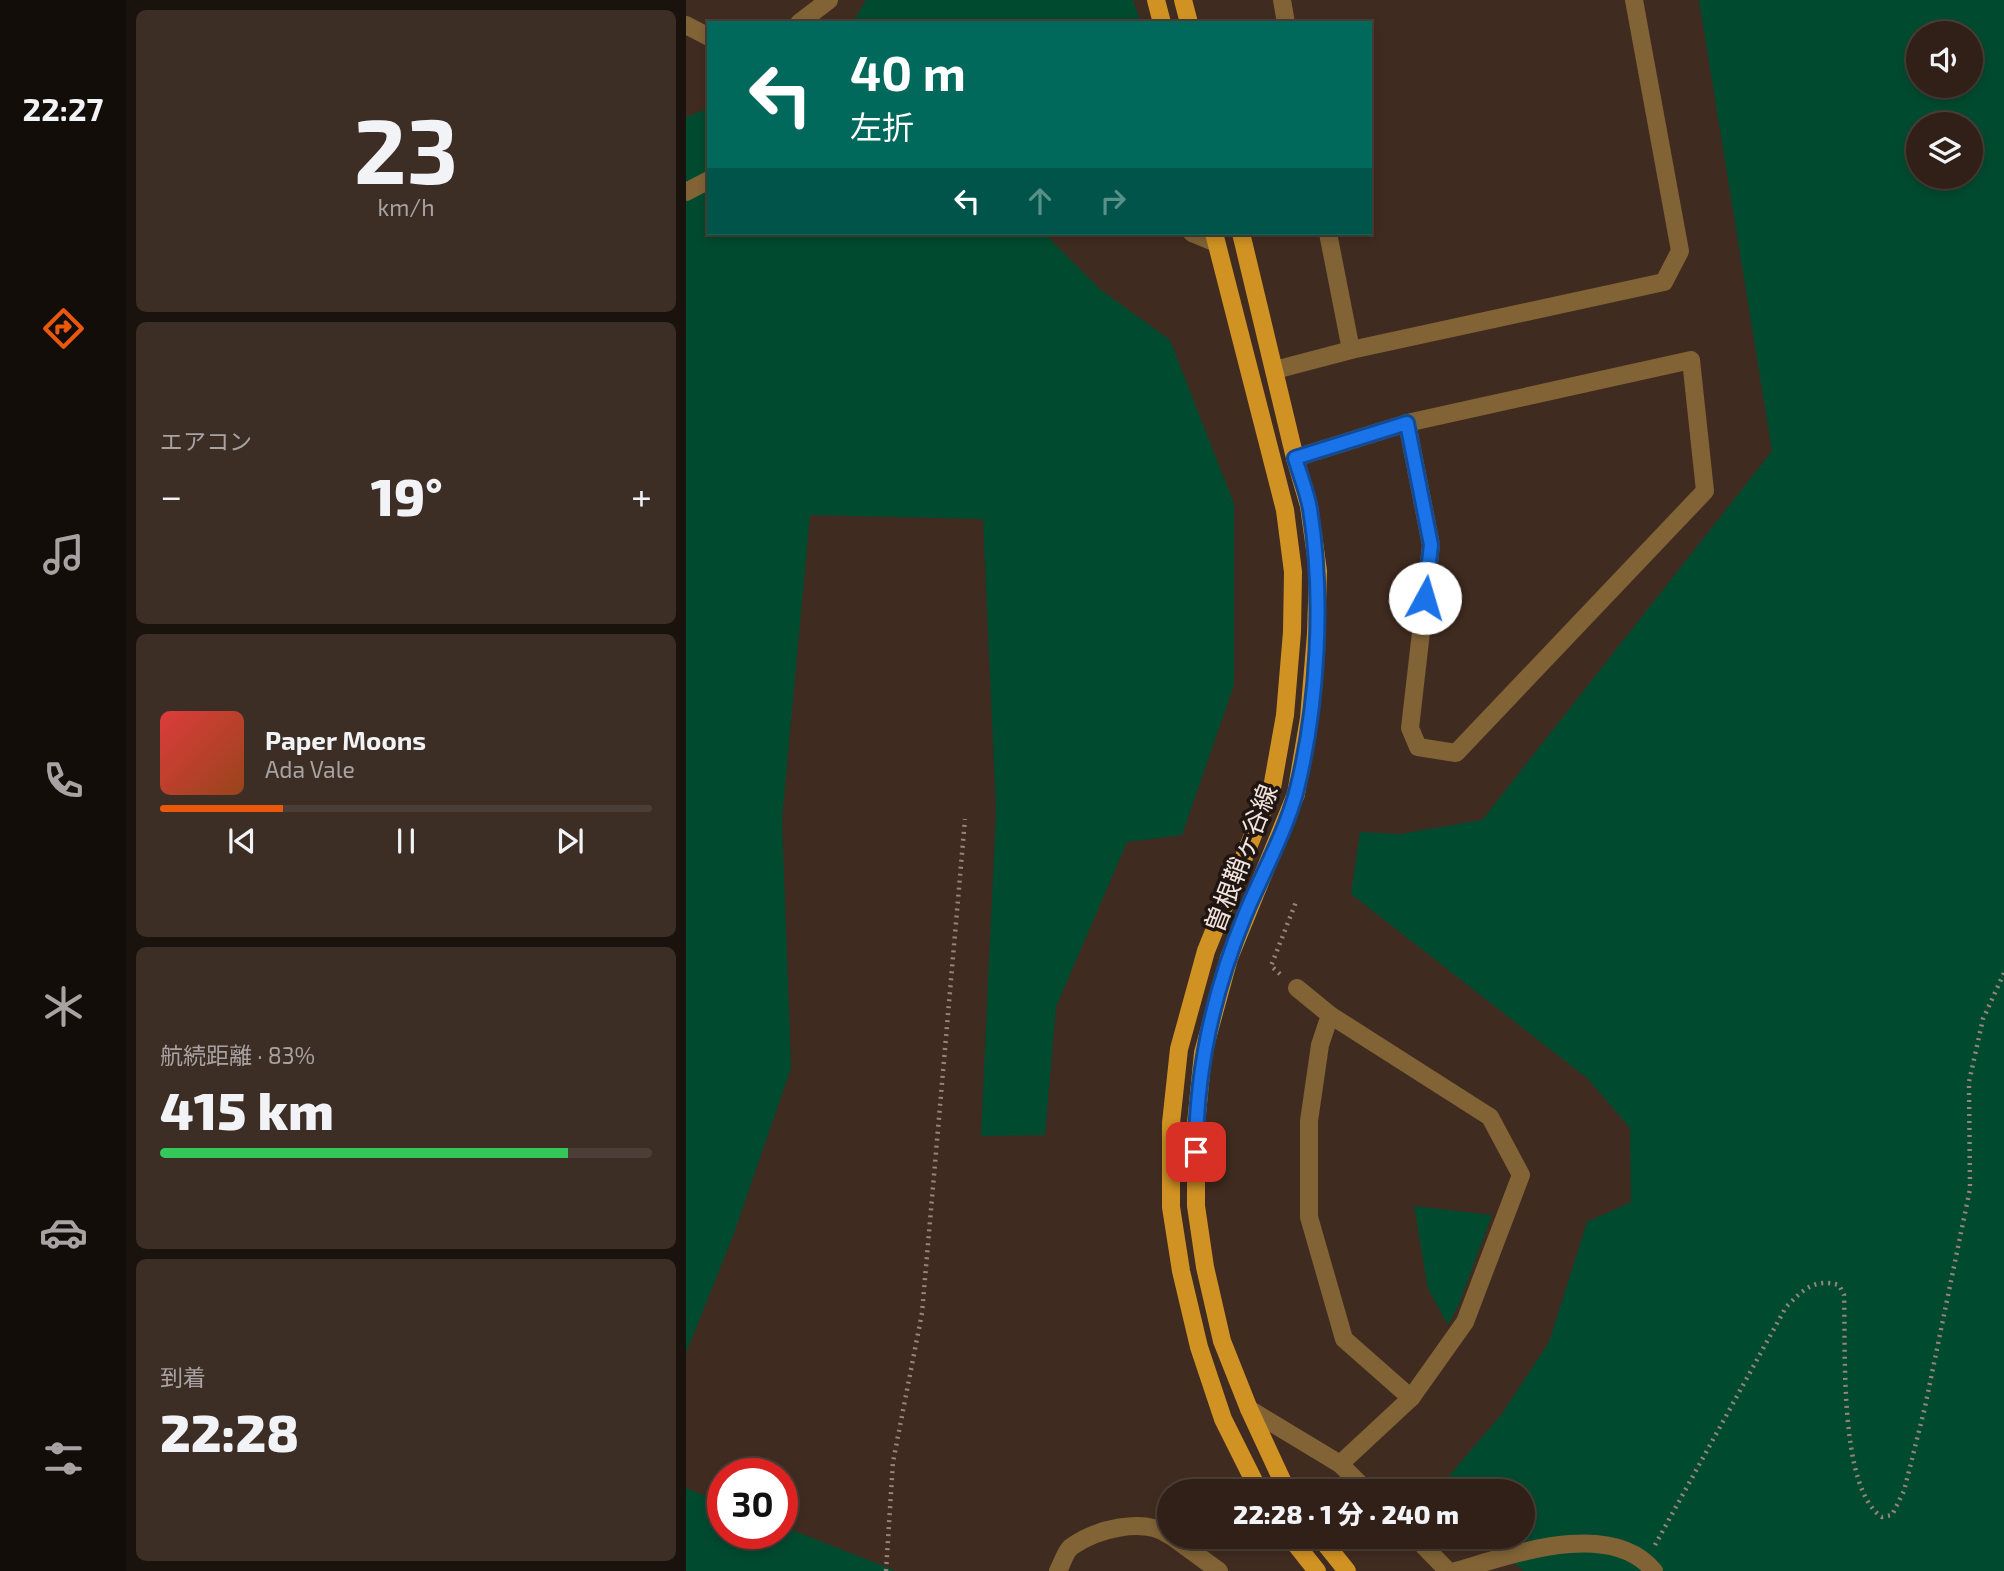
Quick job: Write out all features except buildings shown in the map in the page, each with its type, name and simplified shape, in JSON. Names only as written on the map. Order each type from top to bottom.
[{"type":"main road","points":[[1156,0],[1161,21]]},
{"type":"main road","points":[[1183,0],[1188,21]]},
{"type":"main road","name":"曽根鞘ヶ谷線","points":[[1241,235],[1309,506],[1318,571],[1317,634],[1309,718],[1296,794],[1244,919],[1218,991],[1203,1053],[1196,1124],[1196,1206],[1205,1267],[1222,1341],[1249,1409],[1281,1479]]},
{"type":"main road","name":"曽根鞘ヶ谷線","points":[[1215,238],[1286,509],[1293,572],[1292,632],[1285,715],[1272,788],[1206,951],[1179,1049],[1171,1123],[1171,1207],[1181,1271],[1199,1347],[1223,1419],[1253,1479]]},
{"type":"main road","points":[[1299,1549],[1317,1571]]},
{"type":"main road","points":[[1329,1549],[1347,1571]]},
{"type":"street","points":[[802,21],[830,0]]},
{"type":"street","points":[[1282,0],[1286,21]]},
{"type":"street","points":[[1275,370],[1351,350],[1664,282],[1680,251],[1634,0]]},
{"type":"street","points":[[686,25],[707,36]]},
{"type":"street","points":[[686,192],[707,181]]},
{"type":"street","points":[[1328,235],[1351,350]]},
{"type":"street","points":[[1295,458],[1407,423],[1691,360],[1705,491],[1456,753],[1418,747],[1410,728],[1431,545],[1407,423]]},
{"type":"street","points":[[1297,988],[1330,1014],[1490,1116],[1521,1175],[1465,1322],[1411,1398],[1340,1464]]},
{"type":"street","points":[[1330,1014],[1320,1045],[1309,1121],[1309,1217],[1343,1339],[1411,1398]]},
{"type":"street","points":[[1249,1409],[1340,1464],[1355,1479]]},
{"type":"street","points":[[1058,1571],[1069,1548],[1112,1527],[1157,1528]]},
{"type":"street","points":[[1455,1571],[1504,1557],[1559,1546],[1598,1542],[1650,1566]]},
{"type":"street","points":[[1188,1549],[1219,1571]]},
{"type":"street","points":[[1427,1549],[1448,1571]]},
{"type":"path","points":[[886,1571],[893,1462],[922,1313],[965,819]]},
{"type":"path","points":[[1296,902],[1271,966],[1297,988]]},
{"type":"path","points":[[1650,1566],[1786,1307],[1806,1287],[1825,1281],[1839,1285],[1844,1295],[1849,1444],[1859,1484],[1872,1511],[1882,1517],[1892,1515],[1904,1492],[1925,1407],[1970,1189],[1969,1083],[1983,1019],[2004,973]]},
{"type":"green space","points":[[866,0],[1133,0],[1140,21],[853,21]]},
{"type":"green space","points":[[1699,0],[2004,0],[2004,1571],[1524,1571],[1494,1549],[1535,1549],[1535,1479],[1446,1479],[1501,1415],[1549,1342],[1587,1222],[1631,1202],[1630,1128],[1588,1079],[1351,894],[1360,832],[1400,834],[1482,820],[1772,451]]},
{"type":"green space","points":[[707,109],[707,235],[1046,235],[1101,290],[1170,340],[1234,504],[1234,685],[1182,835],[1127,842],[1056,1007],[1045,1135],[981,1136],[996,810],[983,519],[810,515],[782,819],[791,1068],[733,1236],[686,1353],[686,117]]},
{"type":"green space","points":[[1414,1206],[1492,1215],[1459,1304],[1448,1325],[1428,1289]]},
{"type":"green space","points":[[686,1488],[707,1497],[707,1549],[798,1549],[798,1532],[896,1571],[686,1571]]},
{"type":"route","points":[[1196,1152],[1203,1053],[1218,991],[1244,919],[1296,794],[1309,718],[1317,634],[1318,571],[1309,506],[1295,458],[1407,423],[1431,545],[1425,598]]}]
